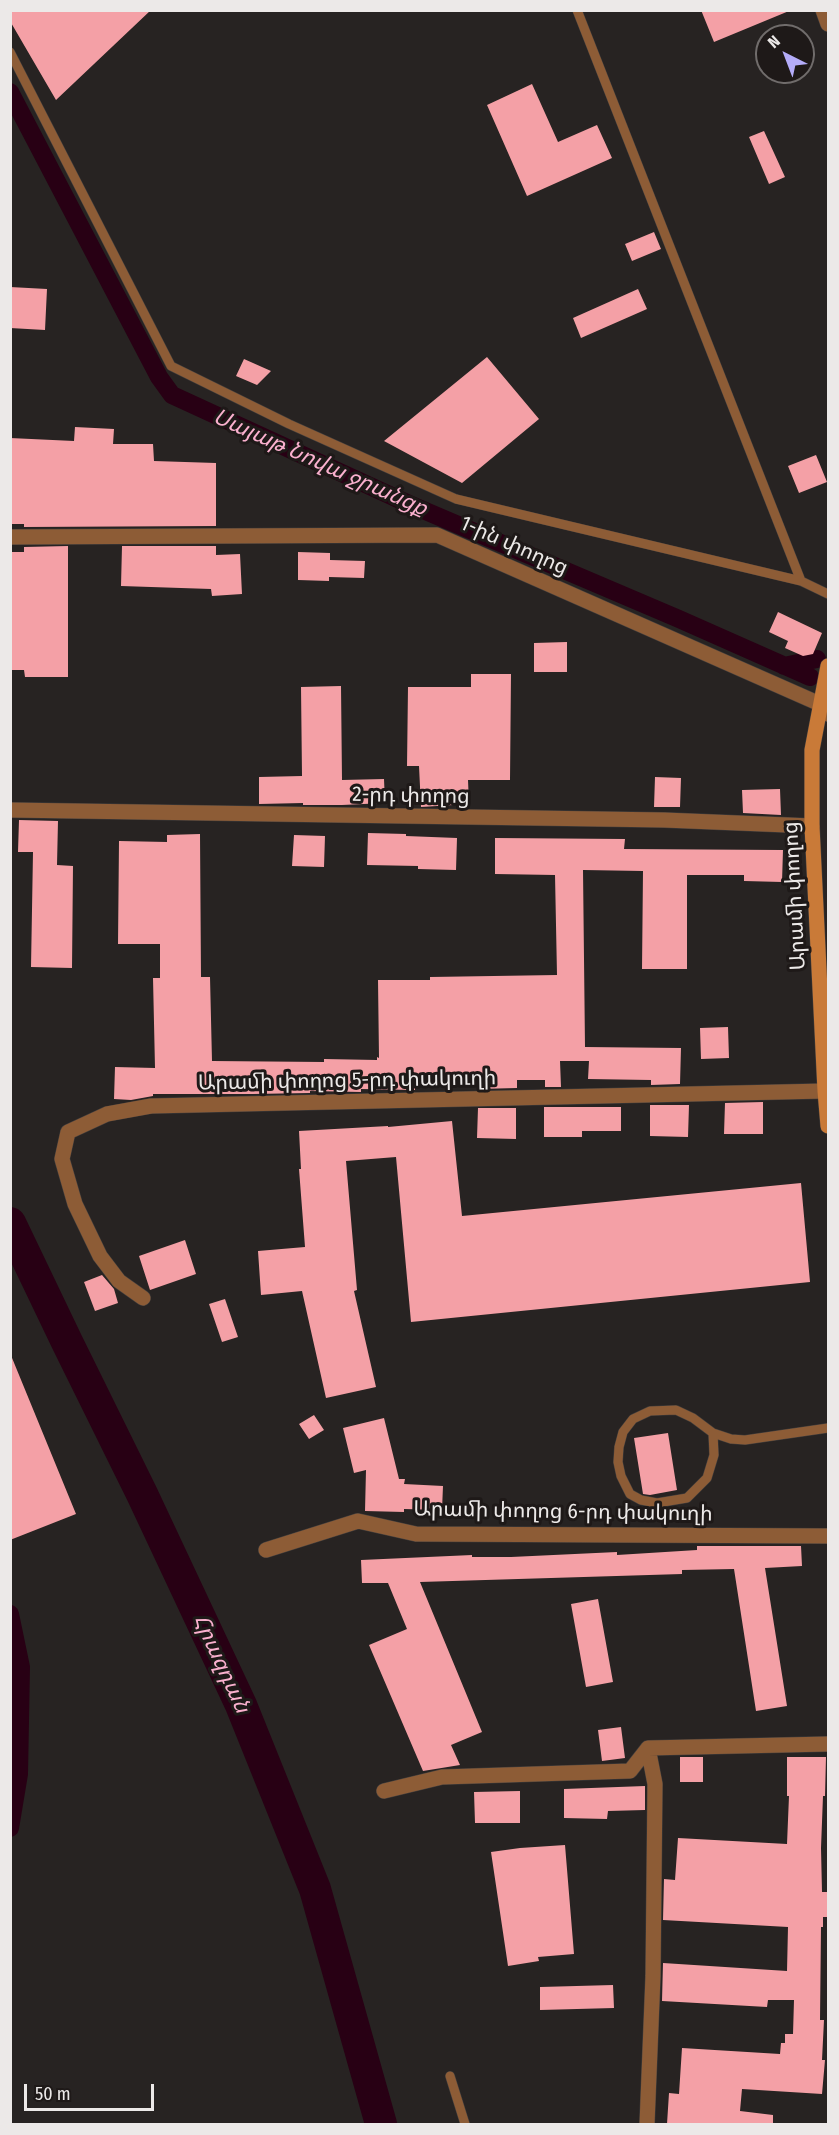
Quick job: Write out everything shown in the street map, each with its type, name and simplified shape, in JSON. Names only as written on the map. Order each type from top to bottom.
[{"type":"main road","name":"Արամի փողոց","points":[[828,666],[824,709],[812,750],[812,826],[828,1126]]},
{"type":"street","points":[[823,10],[828,24]]},
{"type":"street","name":"1-ին փողոց","points":[[10,537],[436,535],[824,709]]},
{"type":"street","name":"2-րդ փողոց","points":[[10,810],[664,820],[812,826]]},
{"type":"street","name":"Արամի փողոց 5-րդ փակուղի","points":[[143,1298],[119,1281],[99,1256],[75,1204],[62,1159],[68,1132],[107,1114],[151,1106],[825,1091]]},
{"type":"street","name":"Արամի փողոց 6-րդ փակուղի","points":[[266,1550],[358,1521],[416,1534],[828,1536]]},
{"type":"street","points":[[648,1748],[828,1744]]},
{"type":"street","points":[[384,1791],[442,1777],[630,1771],[648,1748]]},
{"type":"street","points":[[647,2124],[653,1976],[655,1784],[648,1748]]},
{"type":"lane","points":[[577,10],[801,581]]},
{"type":"lane","points":[[10,52],[171,366],[289,424],[456,499],[801,581],[828,594]]},
{"type":"lane","points":[[713,1434],[714,1455],[707,1478],[687,1498],[657,1503],[641,1500],[630,1494],[621,1476],[619,1455],[623,1432],[633,1419],[650,1411],[676,1410],[693,1418],[713,1434],[731,1439],[745,1440],[828,1428]]},
{"type":"lane","points":[[450,2076],[465,2124]]},
{"type":"building","points":[[10,10],[151,10],[56,100],[10,21]]},
{"type":"building","points":[[701,10],[789,10],[789,11],[714,42]]},
{"type":"building","points":[[532,84],[558,142],[597,125],[612,158],[527,196],[487,105]]},
{"type":"building","points":[[764,131],[785,177],[769,184],[749,137]]},
{"type":"building","points":[[654,232],[661,249],[632,261],[625,244]]},
{"type":"building","points":[[10,287],[47,289],[45,330],[10,328]]},
{"type":"building","points":[[638,289],[647,309],[581,338],[573,318]]},
{"type":"building","points":[[487,357],[539,419],[462,483],[384,441]]},
{"type":"building","points":[[244,359],[271,371],[257,385],[236,376]]},
{"type":"building","points":[[75,427],[114,429],[113,444],[153,444],[154,461],[216,463],[216,526],[24,527],[24,524],[10,524],[10,438],[74,441]]},
{"type":"building","points":[[816,455],[827,482],[799,493],[788,466]]},
{"type":"building","points":[[68,546],[68,677],[25,677],[24,670],[10,670],[10,552],[24,552],[24,547]]},
{"type":"building","points":[[122,546],[216,546],[216,555],[240,554],[242,594],[212,596],[211,589],[121,586]]},
{"type":"building","points":[[298,552],[330,553],[330,560],[365,561],[364,578],[329,577],[329,581],[298,580]]},
{"type":"building","points":[[778,612],[822,633],[813,654],[803,656],[785,648],[788,641],[769,632]]},
{"type":"building","points":[[567,642],[567,672],[534,672],[534,643]]},
{"type":"building","points":[[471,674],[511,674],[510,780],[468,780],[469,804],[421,807],[419,766],[407,766],[408,687],[471,687]]},
{"type":"building","points":[[341,686],[342,780],[384,779],[385,803],[259,804],[259,777],[302,776],[301,687]]},
{"type":"building","points":[[655,777],[681,778],[680,807],[654,807]]},
{"type":"building","points":[[780,789],[781,815],[743,813],[742,790]]},
{"type":"building","points":[[19,820],[58,821],[57,865],[73,866],[72,968],[31,967],[33,852],[18,852]]},
{"type":"building","points":[[368,833],[457,838],[456,870],[418,869],[418,866],[367,865]]},
{"type":"building","points":[[200,834],[201,977],[210,977],[212,1061],[377,1060],[377,1057],[379,1058],[378,980],[557,975],[555,875],[495,874],[495,838],[625,839],[624,849],[783,850],[782,882],[744,881],[744,875],[687,875],[687,969],[642,969],[643,871],[583,870],[585,1047],[681,1048],[680,1084],[651,1085],[651,1080],[588,1079],[589,1061],[560,1061],[561,1087],[545,1087],[545,1080],[517,1080],[517,1088],[478,1089],[478,1085],[415,1086],[415,1090],[361,1089],[361,1092],[153,1094],[153,1096],[131,1100],[114,1099],[115,1067],[155,1068],[153,978],[160,978],[160,944],[118,944],[119,841],[167,842],[167,835]]},
{"type":"building","points":[[294,835],[325,836],[324,867],[292,866]]},
{"type":"building","points":[[728,1027],[729,1058],[701,1059],[700,1028]]},
{"type":"building","points":[[763,1102],[763,1134],[724,1134],[725,1103]]},
{"type":"building","points":[[650,1105],[689,1105],[688,1137],[650,1136]]},
{"type":"building","points":[[544,1107],[621,1107],[621,1131],[582,1131],[582,1137],[544,1137]]},
{"type":"building","points":[[478,1108],[516,1108],[516,1139],[477,1138]]},
{"type":"building","points":[[452,1121],[462,1216],[801,1183],[810,1282],[411,1322],[396,1157],[346,1161],[357,1290],[354,1291],[376,1387],[326,1398],[302,1291],[261,1295],[258,1251],[305,1247],[299,1169],[301,1169],[299,1131],[388,1127]]},
{"type":"building","points":[[185,1240],[196,1274],[150,1290],[139,1256]]},
{"type":"building","points":[[102,1275],[114,1289],[118,1303],[95,1311],[84,1282]]},
{"type":"building","points":[[225,1299],[238,1337],[222,1342],[209,1304]]},
{"type":"building","points":[[10,1353],[76,1514],[10,1540]]},
{"type":"building","points":[[314,1415],[324,1430],[309,1439],[299,1424]]},
{"type":"building","points":[[384,1418],[399,1479],[405,1479],[404,1484],[443,1486],[442,1510],[365,1511],[366,1470],[354,1473],[343,1428]]},
{"type":"building","points":[[668,1433],[677,1490],[650,1495],[643,1494],[634,1438]]},
{"type":"building","points":[[697,1546],[801,1546],[802,1566],[765,1568],[787,1706],[756,1711],[734,1569],[682,1570],[682,1574],[420,1582],[482,1732],[451,1745],[460,1765],[423,1771],[369,1645],[407,1629],[388,1583],[362,1583],[361,1560],[617,1552],[617,1555],[697,1550]]},
{"type":"building","points":[[598,1599],[613,1682],[586,1687],[571,1604]]},
{"type":"building","points":[[621,1727],[625,1758],[602,1761],[598,1730]]},
{"type":"building","points":[[680,1757],[703,1757],[703,1782],[680,1782]]},
{"type":"building","points":[[787,1757],[826,1757],[821,1848],[822,1892],[828,1892],[828,1917],[823,1917],[823,1927],[821,1927],[820,2020],[824,2020],[822,2060],[825,2060],[822,2094],[742,2089],[740,2111],[773,2115],[773,2124],[667,2124],[669,2093],[679,2094],[682,2048],[780,2054],[781,2043],[785,2043],[785,2034],[793,2034],[794,2000],[768,2000],[767,2007],[662,2001],[663,1963],[787,1971],[788,1927],[663,1920],[664,1879],[675,1880],[678,1838],[787,1844],[789,1796],[787,1796]]},
{"type":"building","points":[[645,1786],[645,1810],[608,1811],[607,1819],[564,1818],[564,1789]]},
{"type":"building","points":[[520,1791],[520,1823],[475,1823],[474,1792]]},
{"type":"building","points":[[565,1845],[574,1954],[538,1957],[539,1961],[508,1966],[491,1852]]},
{"type":"building","points":[[613,1985],[614,2008],[540,2010],[540,1987]]},
{"type":"waterway","name":"Սայաթ Նովա ջրանցք","points":[[10,92],[159,377],[172,395],[409,504],[810,677]]},
{"type":"waterway","name":"Սայաթ Նովա ջրանցք","points":[[784,666],[817,659]]},
{"type":"waterway","name":"Հրազդան","points":[[10,1223],[142,1494],[241,1705],[315,1889],[381,2124]]},
{"type":"waterway","points":[[10,1614],[21,1667],[19,1774],[10,1828]]}]
